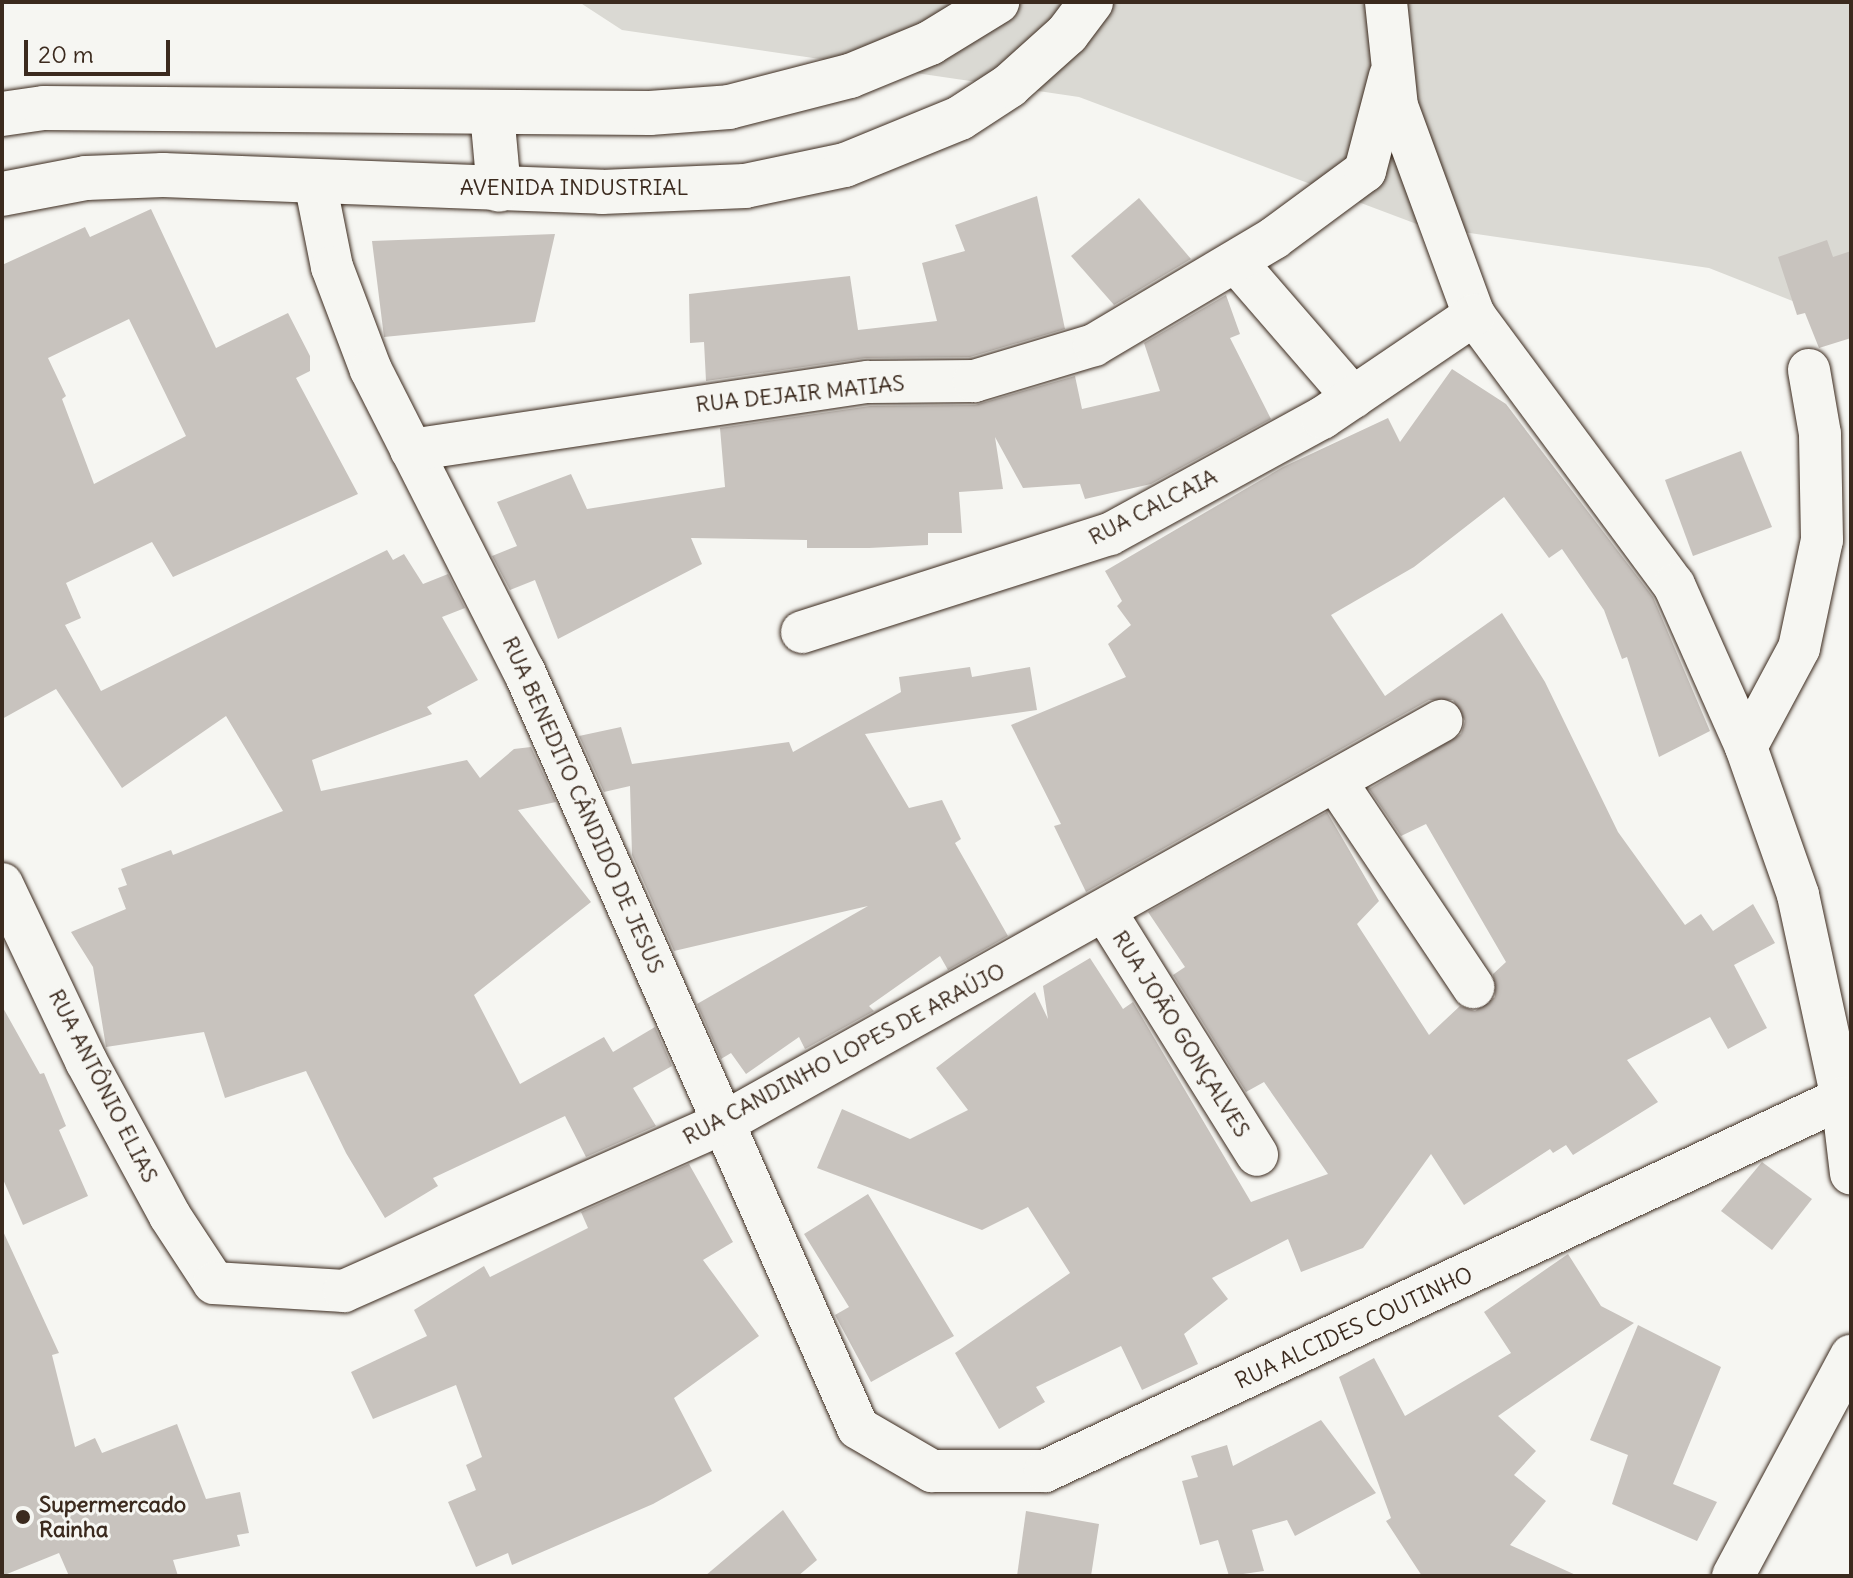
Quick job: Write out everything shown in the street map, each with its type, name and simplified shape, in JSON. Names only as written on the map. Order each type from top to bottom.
[{"type":"street","points":[[2,114],[44,108],[193,107],[650,113],[757,101],[850,76],[930,43],[997,2]]},
{"type":"street","name":"AVENIDA INDUSTRIAL","points":[[2,194],[117,177],[499,190],[745,186],[845,165],[960,118],[1009,86],[1067,34],[1091,2]]},
{"type":"street","points":[[1386,2],[1397,106],[1474,315],[1674,585],[1746,747],[1798,895],[1842,1098],[1851,1173]]},
{"type":"street","name":"RUA DEJAIR MATIAS","points":[[411,450],[868,382],[974,381],[1094,345],[1236,262],[1365,171],[1392,67]]},
{"type":"street","points":[[492,113],[499,190]]},
{"type":"street","name":"RUA BENEDITO CÂNDIDO DE JESUS","points":[[315,182],[332,267],[371,370],[524,671],[858,1428]]},
{"type":"street","points":[[1236,262],[1353,397]]},
{"type":"street","name":"RUA CALCAIA","points":[[802,632],[1110,534],[1353,397],[1474,315]]},
{"type":"street","points":[[1746,747],[1799,648],[1822,540],[1820,434],[1809,370]]},
{"type":"street","name":"RUA CANDINHO LOPES DE ARAÚJO","points":[[214,1283],[344,1291],[725,1122],[1106,913],[1441,721]]},
{"type":"street","points":[[1336,782],[1473,987]]},
{"type":"street","name":"RUA ANTÔNIO ELIAS","points":[[2,884],[86,1061],[170,1216],[214,1283]]},
{"type":"street","name":"RUA JOÃO GONÇALVES","points":[[1106,913],[1257,1155]]},
{"type":"street","name":"RUA ALCIDES COUTINHO","points":[[858,1428],[932,1471],[1045,1471],[1842,1098]]},
{"type":"street","points":[[1733,1576],[1851,1356]]},
{"type":"shaded area","points":[[579,2],[1851,2],[1851,324],[1709,268],[1422,226],[1079,97],[622,30]]},
{"type":"building","points":[[1037,196],[1065,329],[970,357],[865,358],[706,381],[704,342],[690,343],[689,294],[850,276],[858,330],[937,321],[922,263],[965,251],[955,225]]},
{"type":"building","points":[[1139,198],[1191,259],[1114,305],[1071,256]]},
{"type":"building","points":[[151,209],[216,348],[288,313],[310,356],[310,371],[296,378],[358,494],[173,577],[152,542],[66,583],[81,618],[65,625],[101,691],[387,550],[393,560],[404,554],[423,584],[448,574],[465,608],[442,617],[478,680],[427,707],[432,714],[312,760],[321,791],[467,760],[480,778],[514,749],[531,747],[556,802],[518,810],[591,902],[474,995],[520,1084],[604,1037],[613,1052],[655,1027],[672,1066],[633,1088],[656,1126],[586,1157],[565,1116],[433,1178],[438,1186],[385,1218],[346,1153],[306,1071],[225,1098],[204,1032],[106,1047],[93,967],[71,932],[126,909],[118,888],[127,885],[121,869],[171,850],[173,855],[283,811],[226,716],[122,788],[56,689],[2,719],[2,265],[85,227],[90,237]],"holes":[[[129,319],[186,436],[94,484],[62,399],[66,396],[48,358]]]},
{"type":"building","points":[[555,234],[535,322],[384,337],[372,241]]},
{"type":"building","points":[[1827,240],[1833,257],[1851,251],[1851,338],[1819,348],[1805,313],[1797,315],[1778,257]]},
{"type":"building","points":[[1226,295],[1240,334],[1230,338],[1271,419],[1151,484],[1085,499],[1080,484],[1023,488],[995,437],[1003,489],[959,492],[962,533],[928,533],[928,545],[869,548],[807,548],[807,540],[691,538],[702,564],[558,639],[535,580],[510,590],[492,556],[517,546],[497,502],[571,474],[587,509],[725,487],[720,428],[870,406],[975,405],[1075,376],[1082,409],[1160,391],[1144,343]]},
{"type":"building","points":[[1452,369],[1506,404],[1653,597],[1710,731],[1659,757],[1627,657],[1622,659],[1604,610],[1562,549],[1549,558],[1504,497],[1414,567],[1331,615],[1385,696],[1502,613],[1545,682],[1618,832],[1685,925],[1701,914],[1713,931],[1753,904],[1775,943],[1734,965],[1767,1028],[1728,1049],[1710,1017],[1627,1060],[1658,1102],[1573,1155],[1566,1145],[1553,1153],[1550,1149],[1464,1205],[1431,1154],[1363,1248],[1301,1272],[1288,1239],[1212,1278],[1228,1299],[1184,1334],[1198,1364],[1142,1390],[1121,1346],[1036,1387],[1045,1402],[999,1429],[955,1353],[1070,1273],[1028,1207],[982,1230],[817,1168],[842,1109],[910,1139],[968,1110],[936,1068],[1035,992],[1048,1019],[1043,986],[1090,958],[1123,1009],[1133,1002],[1251,1202],[1328,1174],[1264,1082],[1246,1092],[1173,975],[1185,967],[1148,912],[1327,812],[1379,901],[1357,924],[1429,1035],[1460,1006],[1475,1011],[1495,997],[1493,974],[1506,962],[1426,824],[1401,836],[1369,789],[1461,734],[1465,721],[1453,700],[1429,700],[1086,892],[1054,826],[1061,824],[1011,725],[1126,677],[1108,644],[1131,625],[1117,606],[1122,601],[1105,571],[1283,467],[1388,418],[1400,442]]},
{"type":"building","points":[[1741,451],[1772,527],[1693,556],[1665,480]]},
{"type":"building","points":[[970,667],[972,677],[1030,667],[1037,710],[865,734],[909,808],[942,800],[961,839],[955,843],[1008,936],[948,970],[940,956],[869,1006],[874,1011],[805,1049],[799,1037],[746,1074],[731,1053],[721,1059],[697,1004],[868,906],[674,951],[632,855],[630,786],[604,792],[579,736],[621,727],[632,764],[789,742],[793,752],[901,692],[899,677]]},
{"type":"building","points":[[2,1006],[40,1074],[44,1073],[66,1126],[59,1130],[88,1196],[23,1225],[2,1177]]},
{"type":"building","points":[[1762,1162],[1812,1199],[1772,1250],[1721,1211]]},
{"type":"building","points":[[689,1164],[733,1242],[703,1260],[759,1336],[674,1398],[712,1471],[653,1504],[512,1565],[508,1553],[476,1567],[448,1502],[476,1490],[466,1465],[482,1457],[456,1385],[373,1419],[351,1372],[427,1336],[414,1310],[484,1266],[490,1277],[588,1228],[581,1212]]},
{"type":"building","points":[[868,1194],[954,1336],[871,1382],[835,1315],[849,1307],[804,1234]]},
{"type":"building","points":[[2,1229],[59,1353],[52,1355],[75,1447],[95,1438],[102,1453],[177,1424],[206,1499],[240,1492],[249,1533],[237,1535],[240,1546],[173,1560],[178,1576],[69,1576],[59,1553],[2,1576]]},
{"type":"building","points":[[1568,1254],[1601,1306],[1634,1323],[1498,1416],[1536,1451],[1514,1475],[1546,1501],[1510,1545],[1578,1576],[1422,1576],[1386,1521],[1391,1518],[1339,1377],[1374,1358],[1405,1416],[1511,1353],[1484,1312]]},
{"type":"building","points":[[1638,1325],[1721,1367],[1673,1484],[1717,1502],[1697,1541],[1612,1504],[1628,1455],[1590,1440]]},
{"type":"building","points":[[1321,1420],[1376,1493],[1295,1536],[1287,1520],[1252,1530],[1264,1571],[1229,1576],[1218,1540],[1200,1545],[1182,1481],[1198,1477],[1191,1456],[1227,1445],[1233,1466]]},
{"type":"building","points":[[783,1510],[817,1560],[798,1576],[705,1576]]},
{"type":"building","points":[[1026,1511],[1099,1524],[1091,1576],[1017,1576]]},
{"type":"place","name":"Supermercado Rainha","points":[[23,1517]]}]
